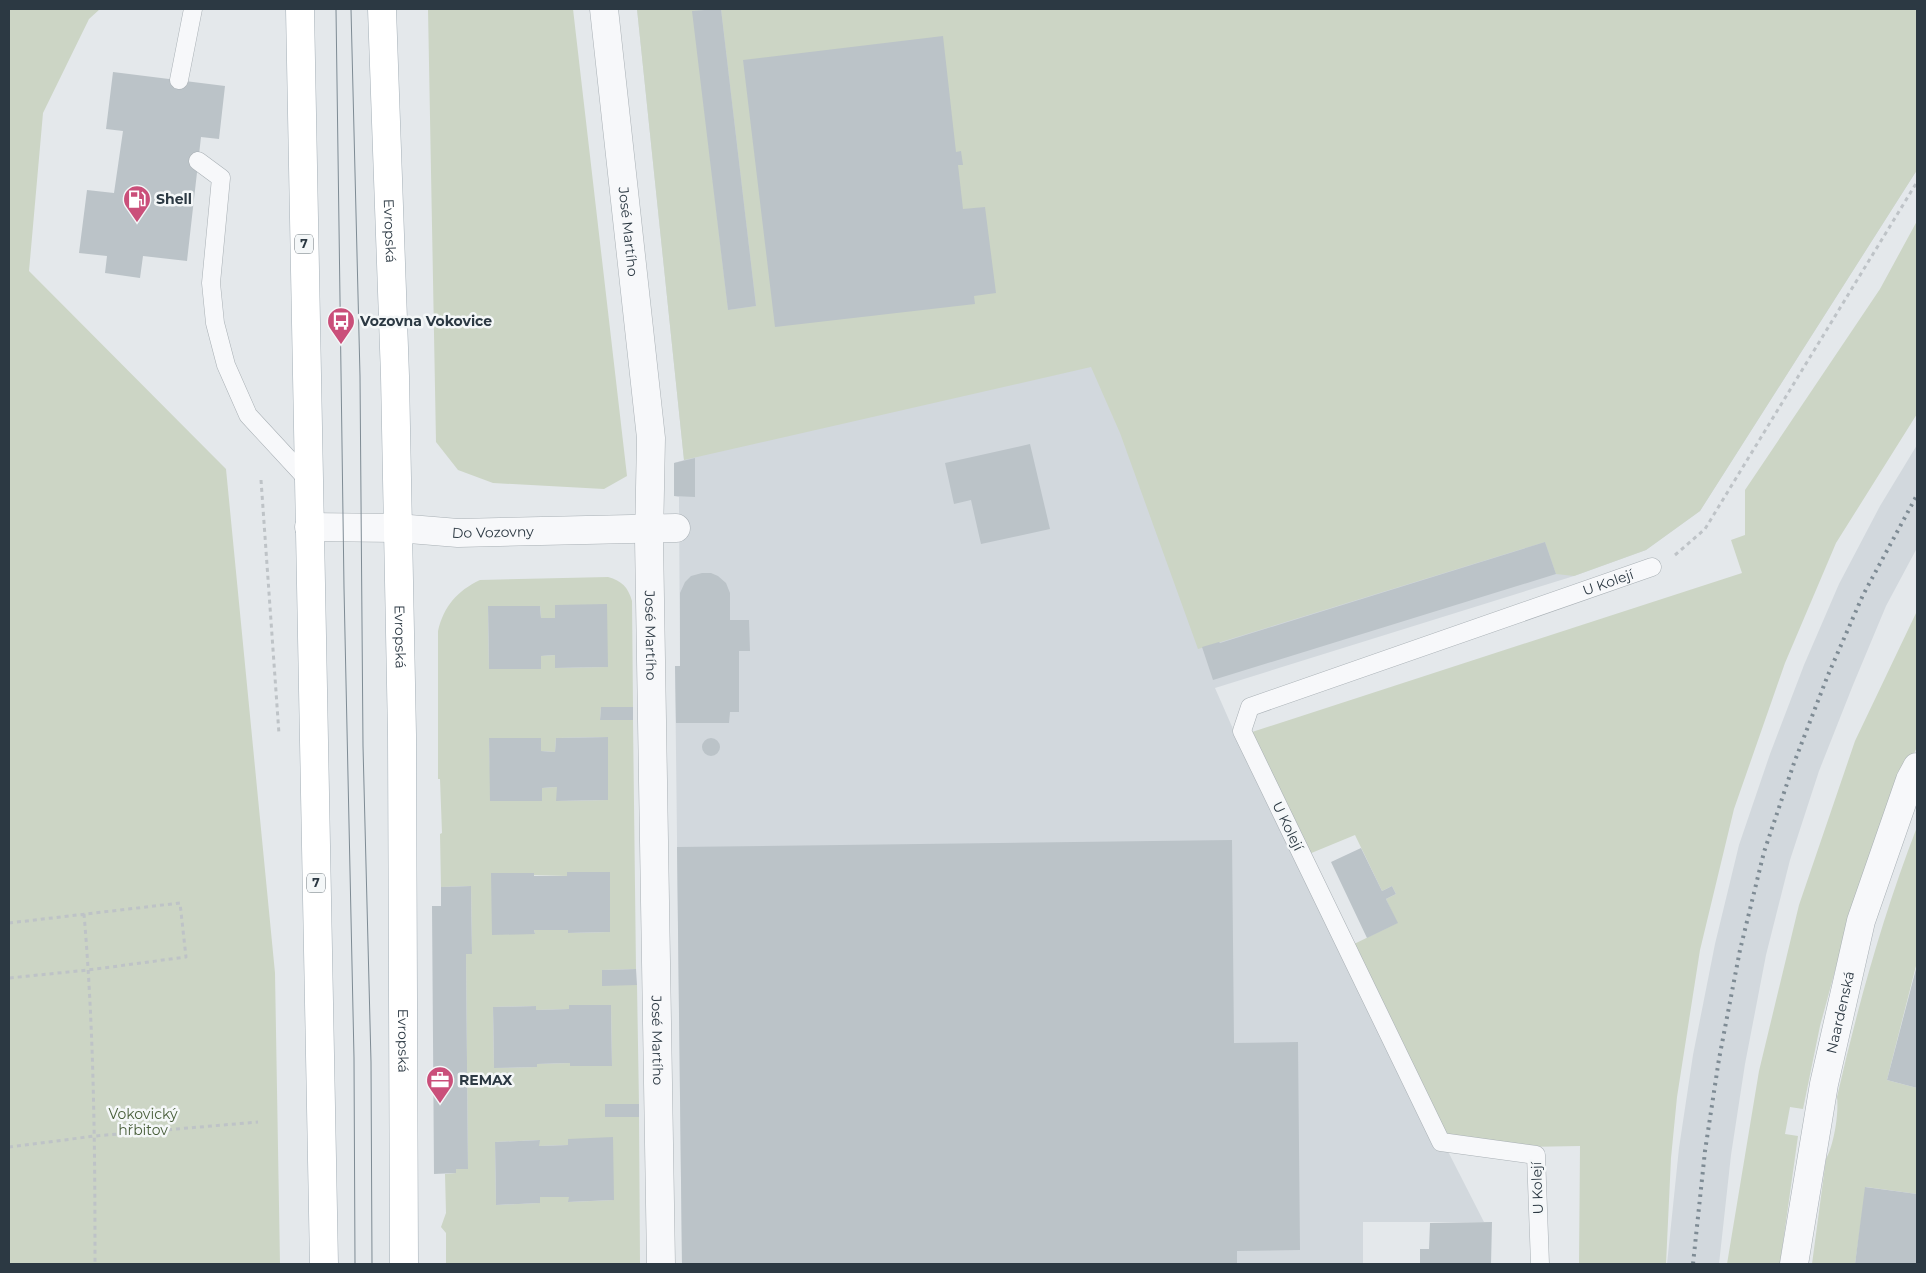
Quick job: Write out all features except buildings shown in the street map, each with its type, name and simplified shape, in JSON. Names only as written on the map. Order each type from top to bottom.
[{"type":"main road","name":"7","points":[[300,9],[324,1264]]},
{"type":"main road","name":"Evropská","points":[[382,9],[395,376],[402,735],[404,1264]]},
{"type":"street","name":"José Martího","points":[[604,9],[651,438],[649,529],[661,1264]]},
{"type":"street","name":"Do Vozovny","points":[[309,527],[397,528],[458,533],[676,528]]},
{"type":"street","name":"Naardenská","points":[[1794,1264],[1824,1084],[1861,921],[1910,780],[1917,767]]},
{"type":"lane","points":[[179,80],[193,9]]},
{"type":"lane","points":[[198,161],[222,178],[211,283],[215,323],[226,365],[248,415],[308,480]]},
{"type":"lane","name":"U Kolejí","points":[[1540,1264],[1536,1155],[1442,1142],[1242,731],[1250,708],[1652,567]]},
{"type":"path","points":[[1652,567],[1668,561],[1705,528],[1917,182]]},
{"type":"path","points":[[260,480],[280,739]]},
{"type":"path","points":[[9,923],[180,903],[186,957],[9,978]]},
{"type":"path","points":[[84,914],[95,1136],[95,1264]]},
{"type":"path","points":[[9,1146],[95,1136],[258,1122]]},
{"type":"shaded area","points":[[637,9],[1917,9],[1917,170],[1700,511],[1646,550],[1574,576],[1215,688],[1237,738],[1484,1222],[1363,1222],[1363,1264],[682,1264],[675,666],[680,666],[679,497],[674,496],[674,463],[684,460]]},
{"type":"shaded area","points":[[1917,445],[1917,548],[1886,606],[1819,771],[1790,860],[1766,955],[1745,1064],[1731,1155],[1719,1264],[1667,1264],[1679,1148],[1693,1055],[1715,944],[1739,845],[1770,754],[1804,665],[1839,584],[1880,506]]},
{"type":"green space","name":"Vokovický hřbitov","points":[[9,9],[100,9],[89,19],[43,113],[29,271],[226,469],[275,973],[280,1264],[9,1264]]},
{"type":"green space","points":[[428,9],[573,9],[627,476],[604,489],[493,483],[458,470],[436,442]]},
{"type":"green space","points":[[637,9],[717,9],[693,11],[728,310],[756,306],[721,9],[1917,9],[1917,170],[1700,511],[1646,550],[1574,576],[1556,574],[1545,542],[1198,649],[1120,433],[1091,367],[684,460]]},
{"type":"green space","points":[[1917,221],[1917,414],[1836,543],[1785,663],[1734,809],[1700,950],[1677,1097],[1671,1158],[1666,1264],[1579,1264],[1580,1146],[1446,1145],[1350,946],[1397,923],[1386,899],[1396,894],[1392,886],[1382,891],[1355,835],[1309,854],[1252,732],[1742,573],[1731,540],[1745,535],[1745,490],[1880,289]]},
{"type":"green space","points":[[608,577],[624,585],[632,601],[633,707],[601,707],[600,720],[633,720],[636,969],[602,970],[602,985],[637,985],[639,1104],[605,1104],[605,1116],[639,1117],[640,1264],[446,1264],[446,1233],[441,1227],[446,1213],[445,1174],[456,1173],[456,1169],[468,1169],[466,954],[472,954],[471,886],[441,887],[440,834],[442,833],[440,779],[438,779],[438,631],[444,614],[453,600],[458,594],[480,580]],"holes":[[[555,605],[607,667],[556,668],[555,655],[541,656],[541,669],[489,669],[488,606],[540,606],[541,618],[555,618]],[[608,737],[608,800],[557,801],[557,787],[542,788],[542,801],[491,801],[489,739],[541,738],[541,751],[555,752],[556,738]],[[568,872],[610,872],[610,932],[568,933],[568,930],[534,930],[535,934],[492,874],[567,876]],[[569,1005],[611,1005],[612,1065],[570,1066],[570,1063],[537,1064],[537,1067],[494,1068],[493,1007],[536,1006],[536,1010],[569,1009]],[[539,1140],[539,1146],[568,1145],[568,1140],[613,1200],[569,1202],[569,1197],[540,1197],[539,1203],[496,1205],[495,1142]]]},
{"type":"green space","points":[[1917,611],[1917,747],[1899,786],[1842,945],[1820,1026],[1803,1109],[1790,1107],[1785,1134],[1798,1136],[1780,1264],[1727,1264],[1759,1071],[1799,905],[1855,741]]},
{"type":"green space","points":[[1917,827],[1917,962],[1887,1080],[1917,1088],[1917,1194],[1866,1187],[1855,1264],[1812,1264],[1826,1159],[1835,1129],[1837,1097],[1845,1063],[1882,927]]},
{"type":"tram line","points":[[336,9],[344,588],[354,1058],[355,1264]]},
{"type":"tram line","points":[[351,9],[360,376],[363,746],[371,1062],[372,1264]]},
{"type":"railway","points":[[1693,1264],[1705,1151],[1719,1059],[1740,950],[1764,852],[1794,763],[1828,675],[1863,595],[1917,495]]},
{"type":"place","name":"Shell","points":[[137,223]]},
{"type":"place","name":"Vozovna Vokovice","points":[[341,345]]},
{"type":"place","name":"REMAX","points":[[440,1104]]}]
